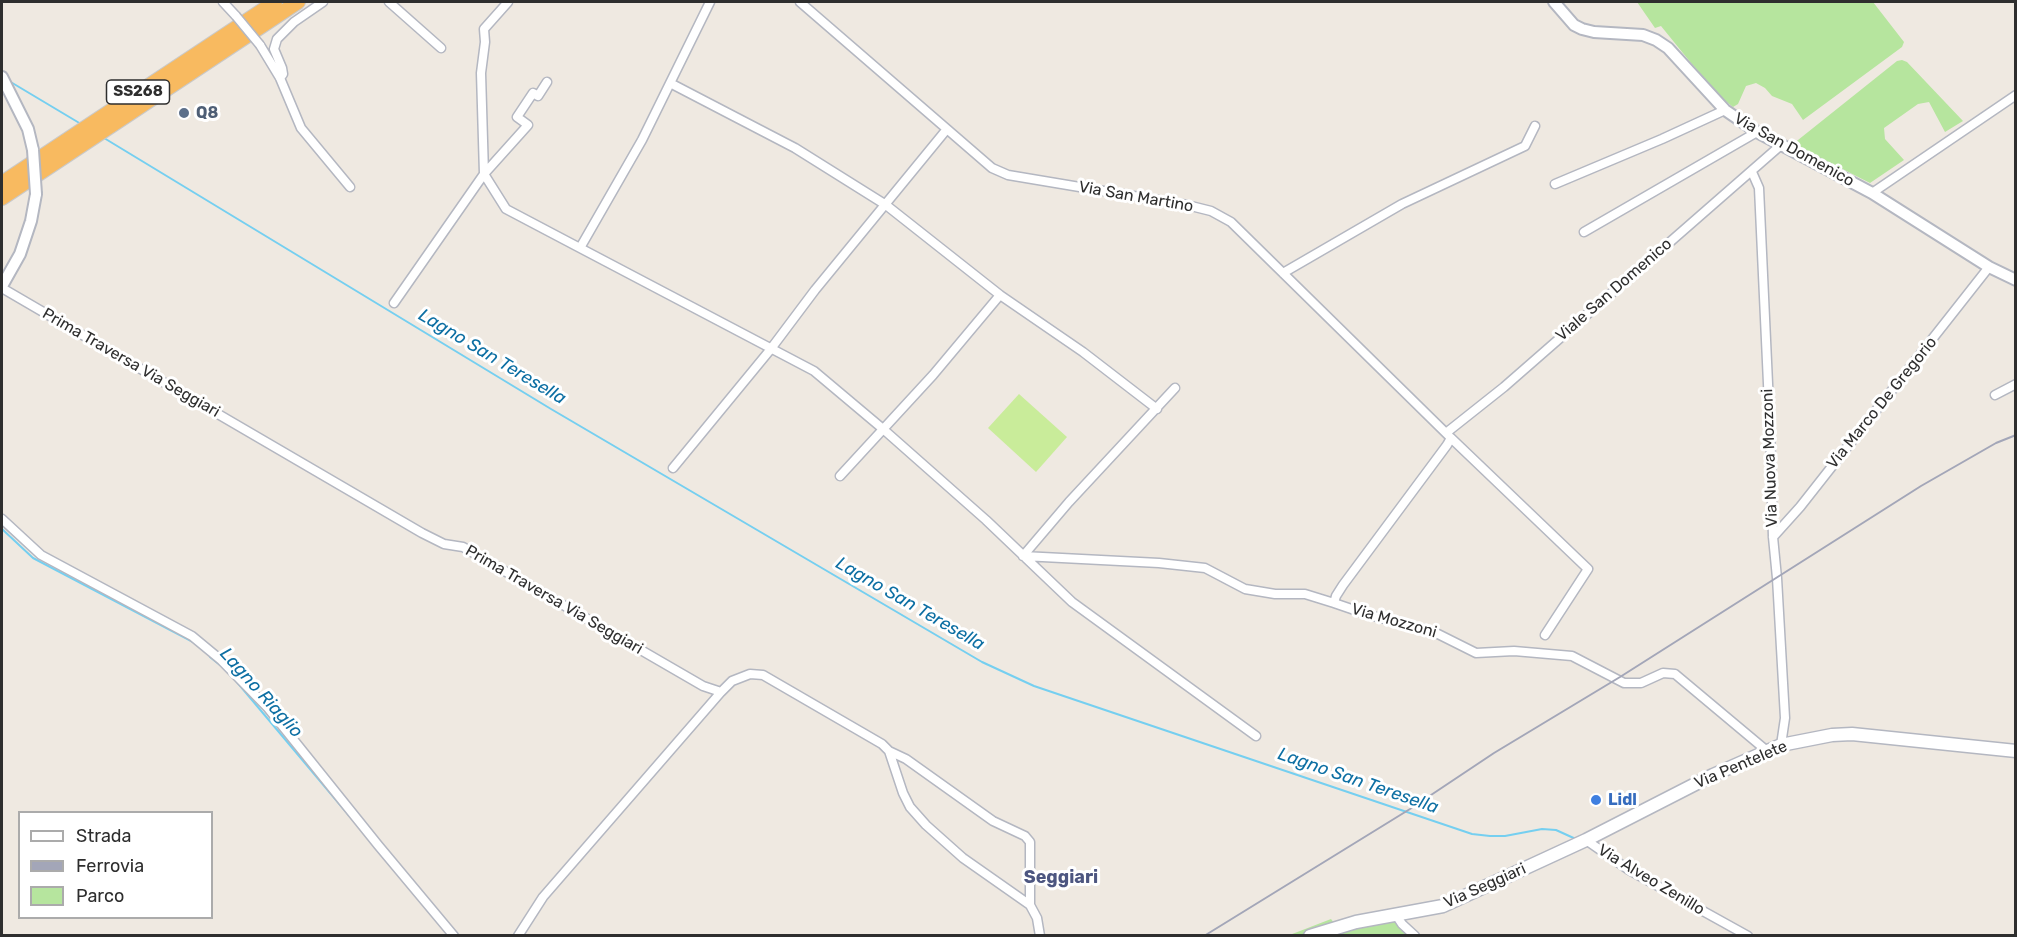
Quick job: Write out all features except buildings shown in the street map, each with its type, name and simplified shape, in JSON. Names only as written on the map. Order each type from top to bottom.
[{"type":"highway","name":"SS268","points":[[2,183],[275,2]]},
{"type":"highway","name":"SS268","points":[[2,198],[298,2]]},
{"type":"main road","name":"Via Pentelete","points":[[1586,840],[1713,775],[1781,745],[1832,735],[1852,734],[2016,751]]},
{"type":"main road","name":"Via Seggiari","points":[[1310,936],[1356,922],[1443,906],[1586,840]]},
{"type":"street","points":[[223,2],[260,45],[280,78],[301,128],[350,187]]},
{"type":"street","points":[[280,78],[283,74],[282,68],[274,49],[277,39],[294,22],[323,2]]},
{"type":"street","points":[[389,2],[441,48]]},
{"type":"street","points":[[508,2],[484,29],[485,42],[481,73],[484,174],[506,209],[770,350],[814,371],[883,429],[1072,602],[1256,736]]},
{"type":"street","points":[[579,248],[642,140],[710,2]]},
{"type":"street","name":"Via San Martino","points":[[800,2],[992,168],[1008,175],[1186,205],[1211,212],[1231,222],[1588,569],[1545,635]]},
{"type":"street","name":"Via San Domenico","points":[[1554,2],[1574,25],[1582,28],[1594,32],[1642,35],[1656,40],[1668,48],[1725,110],[1757,132],[1872,193],[1989,267],[2016,280]]},
{"type":"street","points":[[2,77],[28,129],[36,174],[36,194],[31,221],[20,254],[2,287]]},
{"type":"street","points":[[394,303],[484,174],[528,125],[517,117],[533,93],[538,96],[547,82]]},
{"type":"street","points":[[670,83],[795,148],[886,205],[1000,295],[1083,352],[1157,409]]},
{"type":"street","points":[[1872,193],[2016,95]]},
{"type":"street","points":[[1555,184],[1725,110]]},
{"type":"street","points":[[1283,273],[1401,204],[1525,146],[1535,126]]},
{"type":"street","points":[[673,468],[947,129]]},
{"type":"street","points":[[1584,232],[1757,132]]},
{"type":"street","name":"Viale San Domenico","points":[[1448,435],[1781,146]]},
{"type":"street","name":"Via Nuova Mozzoni","points":[[1752,172],[1759,188],[1773,537],[1785,718],[1781,745]]},
{"type":"street","name":"Via Marco De Gregorio","points":[[1773,537],[1800,507],[1989,267]]},
{"type":"street","name":"Prima Traversa Via Seggiari","points":[[2,287],[422,534],[444,544],[463,547],[703,686],[721,692]]},
{"type":"street","points":[[840,476],[933,375],[1000,295]]},
{"type":"street","points":[[1995,396],[2016,384]]},
{"type":"street","points":[[1023,556],[1069,502],[1175,388]]},
{"type":"street","name":"Via Mozzoni","points":[[1448,435],[1447,445],[1343,585],[1334,603],[1369,615],[1432,631],[1476,652],[1514,651],[1572,656],[1624,683],[1641,683],[1663,673],[1675,674],[1767,751]]},
{"type":"street","points":[[2,519],[40,555],[192,636],[221,660],[268,708],[454,936]]},
{"type":"street","points":[[1023,556],[1159,563],[1205,568],[1245,589],[1275,594],[1305,594],[1334,603]]},
{"type":"street","points":[[518,936],[543,897],[721,692],[740,676],[750,674],[764,675],[882,744],[993,821],[1026,836],[1030,842],[1030,905]]},
{"type":"street","points":[[889,751],[910,807],[926,825],[963,858],[1030,905],[1037,918],[1040,936]]},
{"type":"street","name":"Via Alveo Zenillo","points":[[1586,840],[1629,870],[1748,936]]},
{"type":"street","points":[[1396,915],[1415,936]]},
{"type":"green space","points":[[1637,2],[1873,2],[1904,42],[1902,47],[1803,120],[1792,104],[1772,96],[1756,83],[1746,86],[1738,104],[1733,107],[1691,63],[1661,26],[1655,28]]},
{"type":"green space","points":[[1897,61],[1907,62],[1963,121],[1945,132],[1929,102],[1918,104],[1884,128],[1885,139],[1904,160],[1870,183],[1793,144]]},
{"type":"green space","points":[[1019,394],[1067,437],[1036,472],[988,428]]},
{"type":"green space","points":[[1385,910],[1412,936],[1287,936],[1331,919],[1334,923]]},
{"type":"waterway","points":[[9,81],[81,124]]},
{"type":"waterway","name":"Lagno San Teresella","points":[[104,138],[551,409],[982,662],[1034,686],[1472,834],[1505,836],[1542,829],[1556,830],[1578,840]]},
{"type":"waterway","name":"Lagno Riaglio","points":[[2,529],[33,558],[195,643]]},
{"type":"waterway","name":"Lagno Riaglio","points":[[210,657],[220,665]]},
{"type":"waterway","name":"Lagno Riaglio","points":[[236,681],[352,819]]},
{"type":"railway","points":[[1204,936],[1410,809],[1494,753],[1620,677],[1921,486],[1996,443],[2016,435]]},
{"type":"place","name":"Q8","points":[[184,113]]},
{"type":"place","name":"Lidl","points":[[1596,800]]},
{"type":"district","name":"Seggiari","points":[[1061,878]]}]
